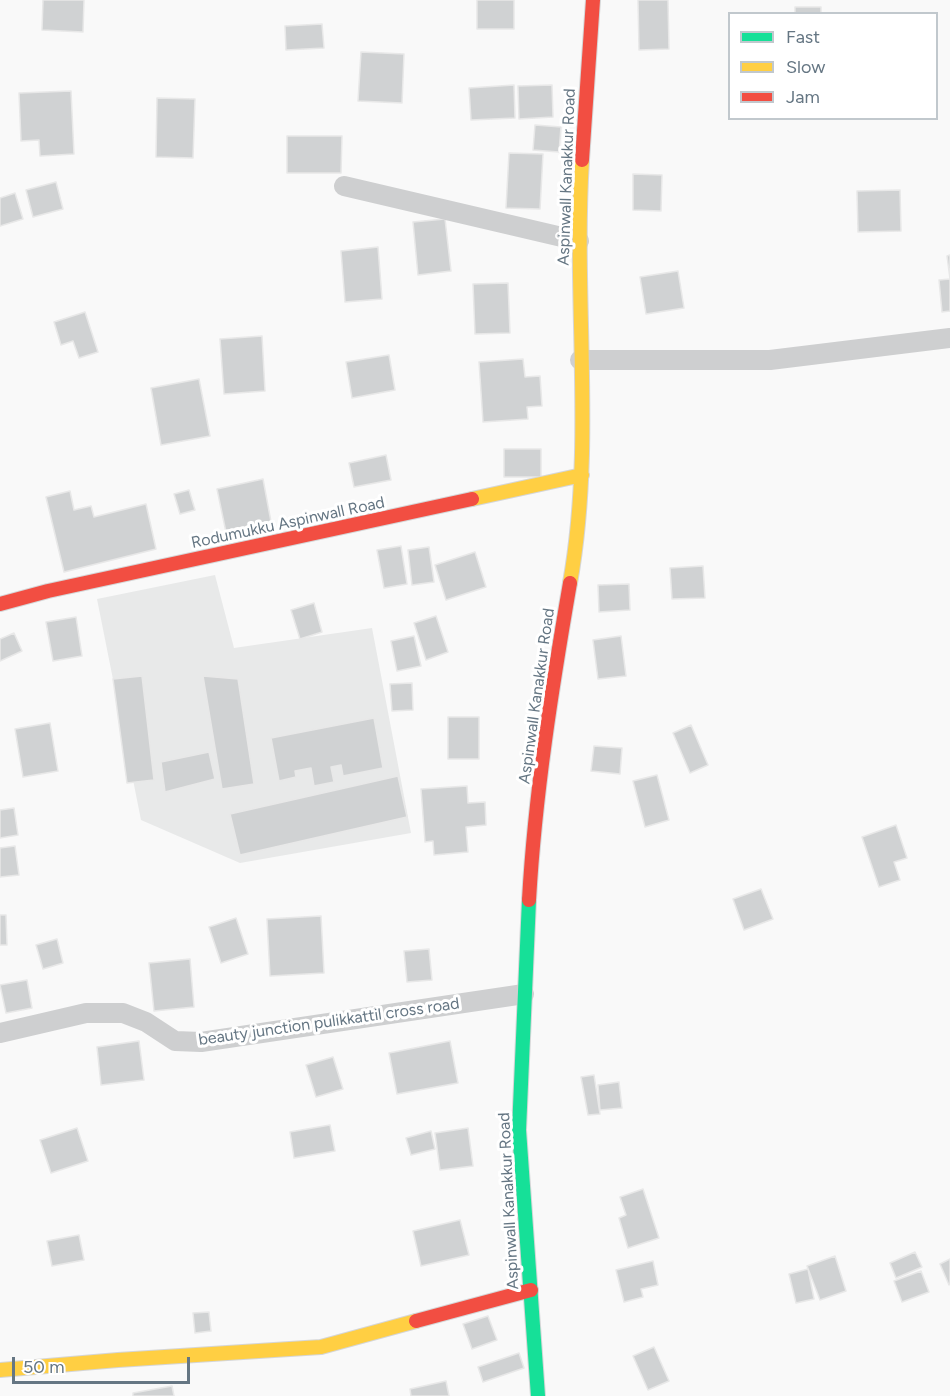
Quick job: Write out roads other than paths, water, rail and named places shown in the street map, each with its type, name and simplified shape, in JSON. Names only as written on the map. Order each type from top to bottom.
[{"type":"main road","name":"Aspinwall Kanakkur Road","points":[[538,1396],[519,1130],[524,993],[531,867],[554,680],[573,568],[582,476],[579,211],[593,0]]},
{"type":"main road","name":"Rodumukku Aspinwall Road","points":[[0,604],[582,476]]},
{"type":"main road","points":[[0,1370],[321,1347],[531,1290]]},
{"type":"street","points":[[344,186],[579,241]]},
{"type":"street","points":[[580,360],[770,360],[950,338]]},
{"type":"street","name":"beauty junction pulikkattil cross road","points":[[0,1033],[86,1013],[123,1012],[146,1022],[175,1041],[201,1042],[524,993]]}]
